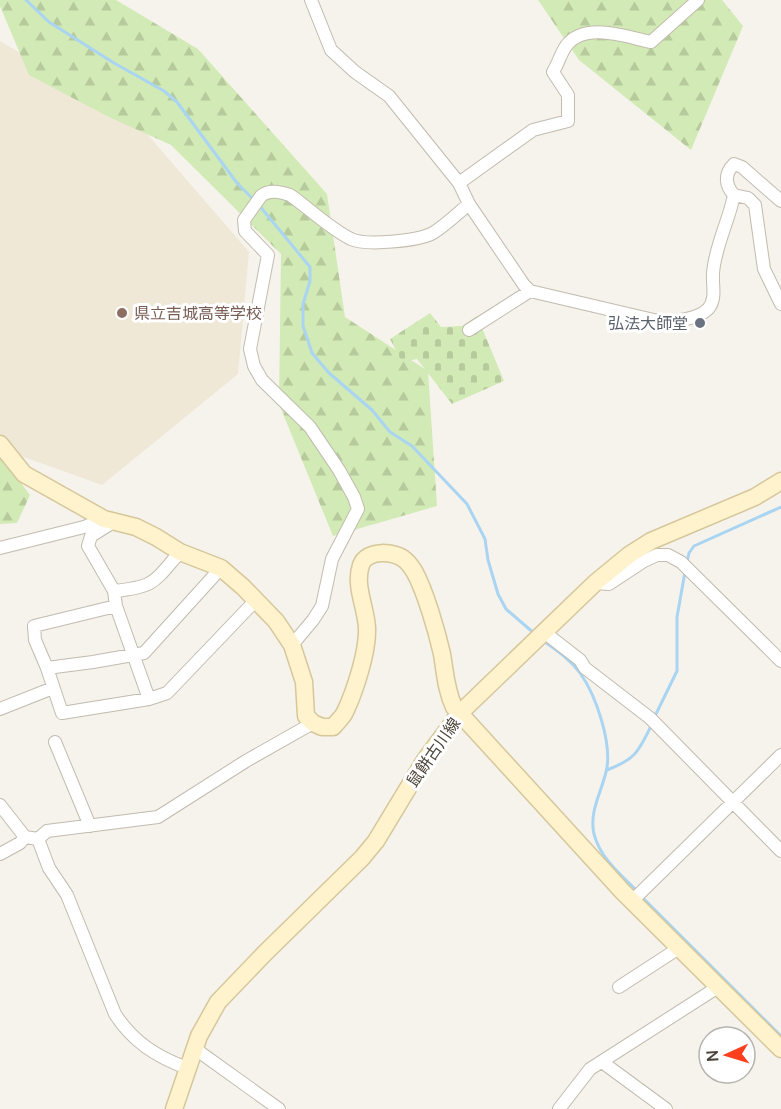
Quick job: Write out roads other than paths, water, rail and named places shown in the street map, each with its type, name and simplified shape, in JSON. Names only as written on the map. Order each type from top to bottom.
[{"type":"street","points":[[311,0],[331,50],[355,72],[389,96],[459,183],[470,204],[530,291],[658,321],[678,320],[704,312],[714,296],[714,267],[734,195]]},
{"type":"street","points":[[459,183],[533,130],[568,122],[568,95],[554,72],[567,45],[583,33],[607,33],[651,42],[698,0]]},
{"type":"street","points":[[781,201],[742,167],[734,164],[727,177],[727,184],[734,195],[748,198],[755,205],[764,269],[767,280],[781,304]]},
{"type":"street","points":[[292,645],[322,606],[332,559],[358,509],[339,470],[310,427],[262,380],[254,366],[250,349],[268,255],[245,231],[244,220],[264,193],[279,192],[290,195],[339,232],[362,242],[426,236],[470,204]]},
{"type":"street","points":[[469,330],[530,291]]},
{"type":"street","points":[[0,444],[24,474],[109,520],[136,526],[180,552],[221,568],[276,621],[292,645],[304,682],[306,716],[313,723],[322,727],[333,727],[344,714],[365,647],[367,628],[358,577],[365,558],[376,553],[405,559],[421,587],[441,652],[448,695],[460,714],[566,831],[637,896],[679,948],[781,1049]]},
{"type":"street","name":"鼠餅古川線","points":[[174,1109],[204,1024],[226,992],[369,850],[425,760],[460,714],[595,583],[629,555],[651,541],[755,497],[781,481]]},
{"type":"street","points":[[0,548],[109,520]]},
{"type":"street","points":[[109,520],[91,536],[88,546],[114,591],[116,606],[149,699]]},
{"type":"street","points":[[114,591],[135,589],[154,583],[180,552]]},
{"type":"street","points":[[595,583],[609,584],[644,561],[657,555],[668,555],[681,562],[692,572],[781,661]]},
{"type":"street","points":[[47,668],[144,653],[221,568]]},
{"type":"street","points":[[116,606],[34,626],[35,640],[62,714],[149,699],[167,693],[256,600]]},
{"type":"street","points":[[541,635],[580,660],[585,668],[652,721],[781,851]]},
{"type":"street","points":[[0,710],[53,688]]},
{"type":"street","points":[[0,854],[47,831],[158,817],[246,761],[313,723]]},
{"type":"street","points":[[55,742],[90,826]]},
{"type":"street","points":[[637,896],[781,755]]},
{"type":"street","points":[[0,805],[31,838],[67,895],[115,1014],[124,1028],[139,1043],[162,1059],[187,1068]]},
{"type":"street","points":[[619,987],[679,948]]},
{"type":"street","points":[[559,1109],[590,1069],[718,987]]},
{"type":"street","points":[[195,1048],[279,1109]]},
{"type":"street","points":[[602,1062],[666,1109]]},
{"type":"waterway","points":[[26,0],[49,22],[164,91],[177,102],[237,183],[253,199]]},
{"type":"waterway","points":[[258,204],[310,267],[310,281],[303,304],[303,326],[312,353],[329,373],[372,410],[390,432],[412,446],[467,504],[485,539],[488,560],[498,594],[506,609],[535,634]]},
{"type":"waterway","points":[[687,562],[694,546],[781,507]]},
{"type":"waterway","points":[[654,718],[677,671],[677,617],[685,572]]},
{"type":"waterway","points":[[542,640],[576,668],[586,682],[597,707],[605,735],[608,761],[594,810],[594,834],[606,858],[638,892]]},
{"type":"waterway","points":[[607,770],[636,753],[652,724]]},
{"type":"waterway","points":[[642,897],[781,1036]]},
{"type":"place","name":"県立吉城高等学校","points":[[122,313]]},
{"type":"place","name":"弘法大師堂","points":[[700,323]]}]
